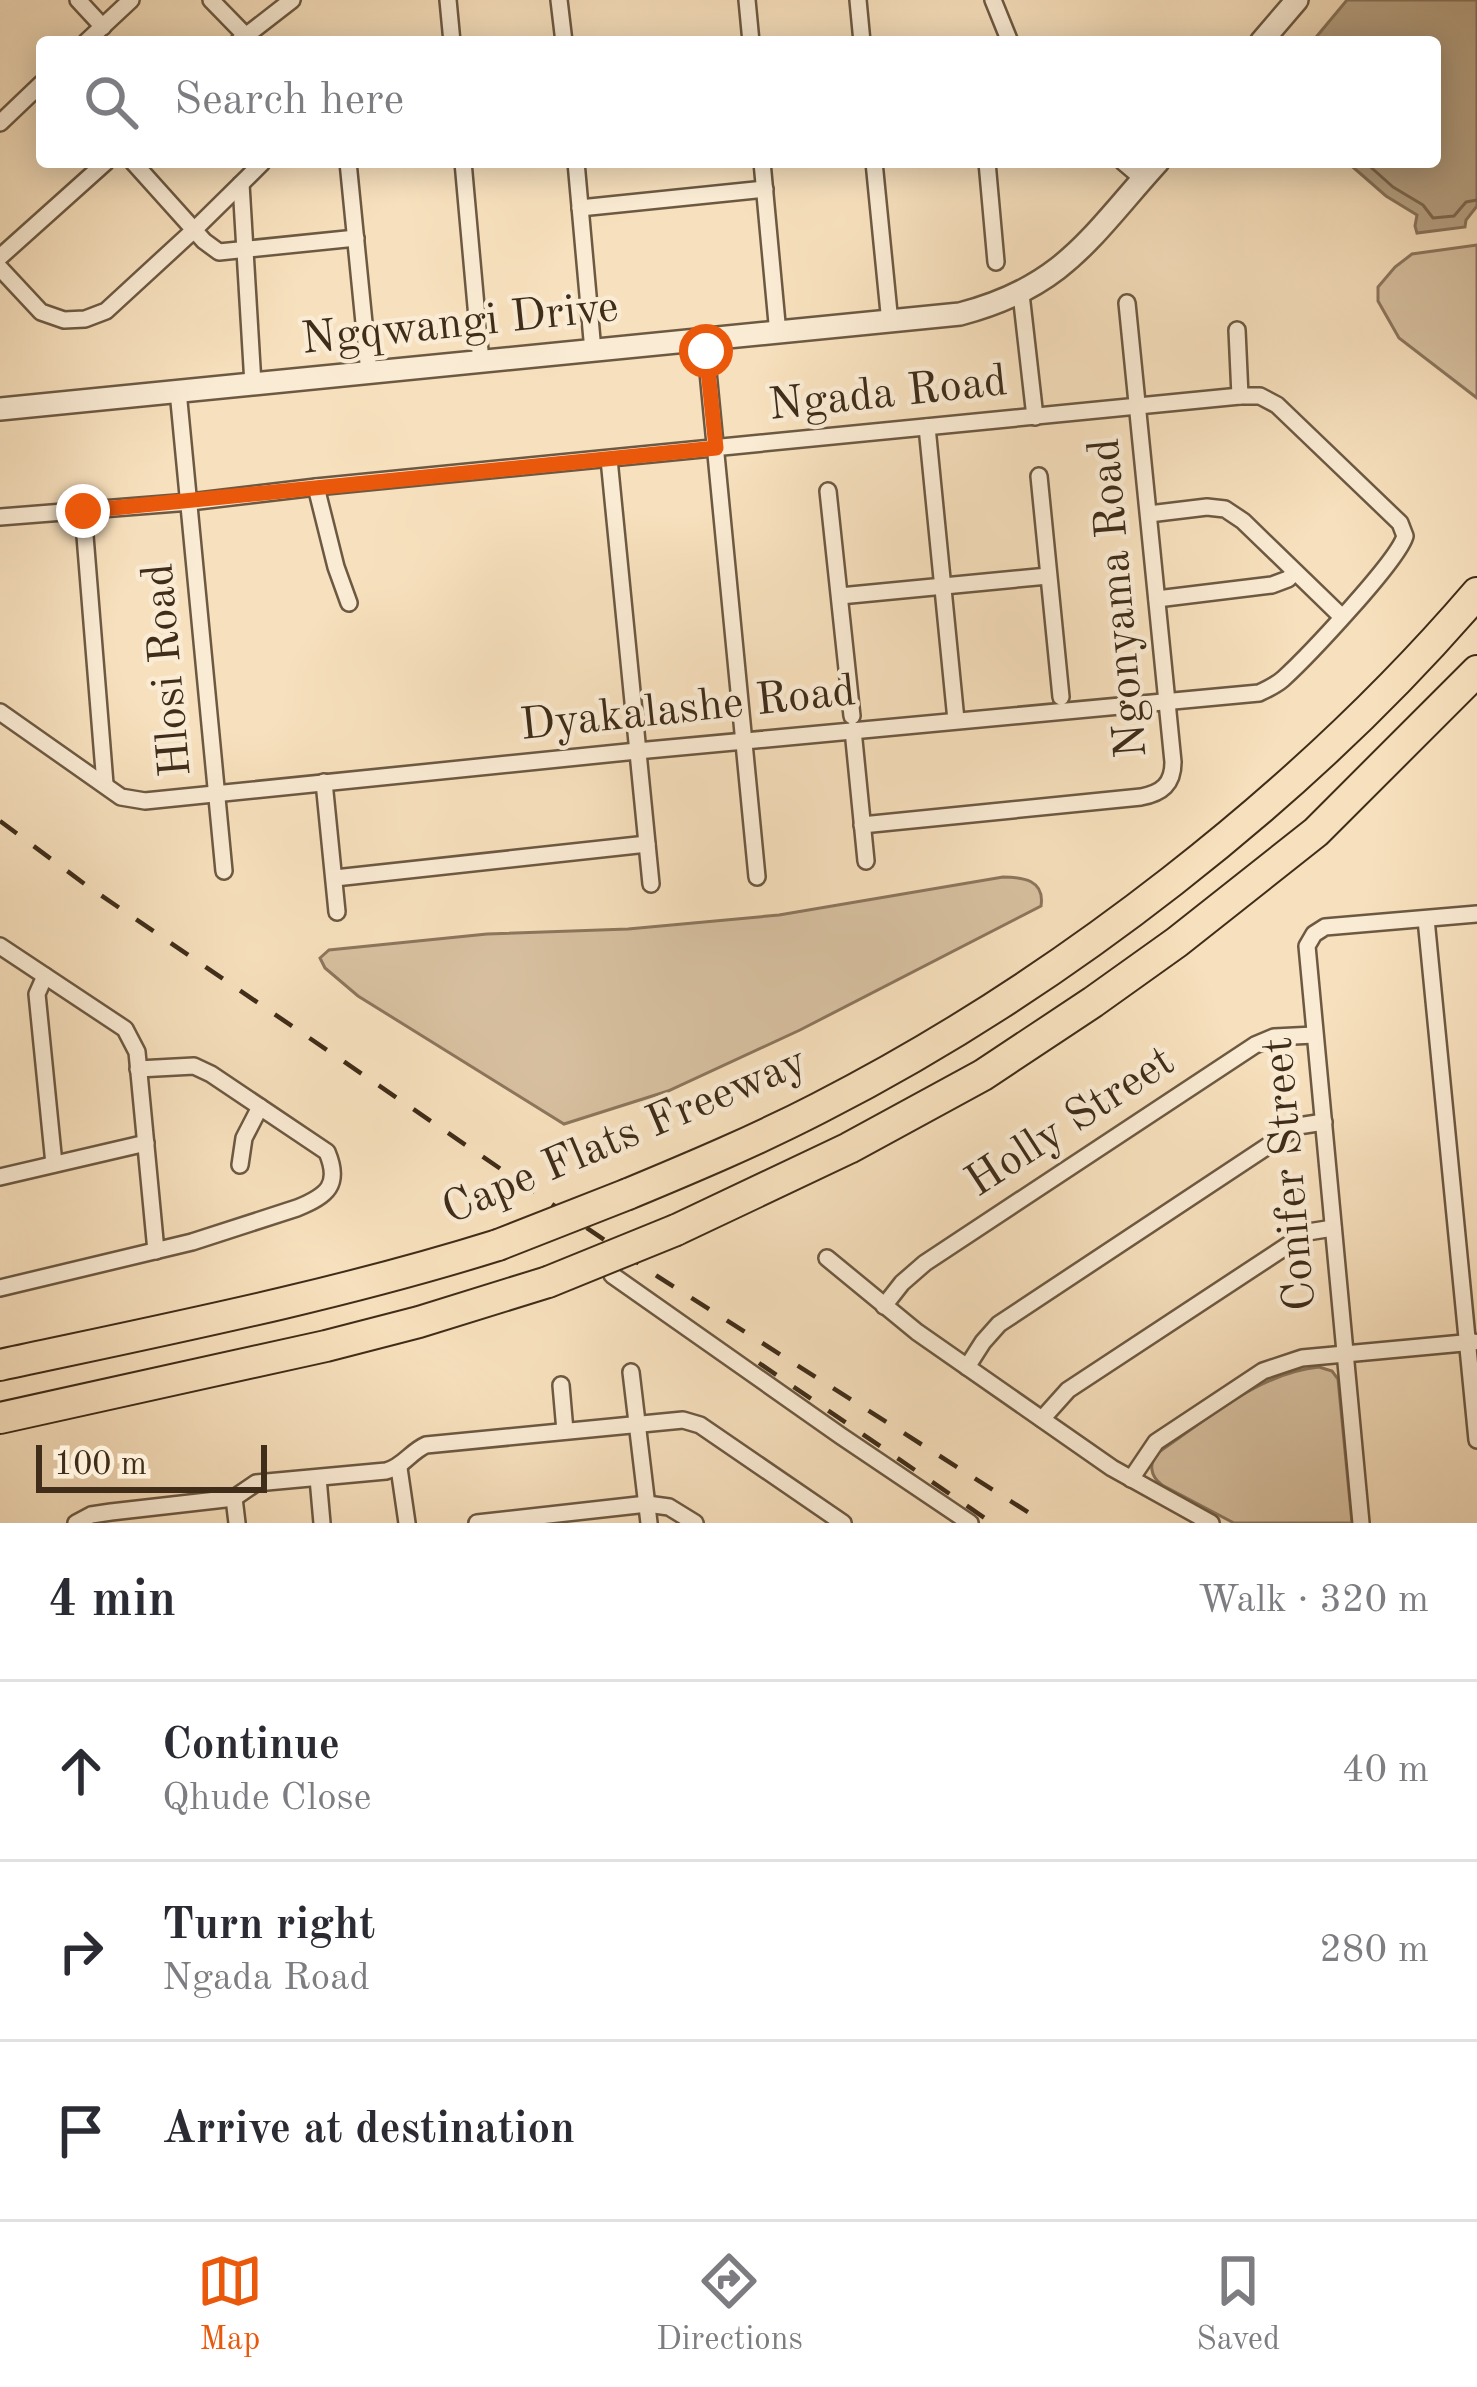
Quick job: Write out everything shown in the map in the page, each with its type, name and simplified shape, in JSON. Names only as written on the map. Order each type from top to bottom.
[{"type":"highway","name":"Cape Flats Freeway","points":[[0,1365],[284,1304],[498,1245],[722,1156],[842,1096],[952,1033],[1121,919],[1229,834],[1330,746],[1477,593]]},
{"type":"highway","points":[[0,1418],[363,1336],[548,1282],[676,1230],[850,1148],[983,1075],[1177,942],[1316,832],[1477,671]]},
{"type":"highway","points":[[0,1431],[81,1400]]},
{"type":"street","points":[[78,0],[103,27]]},
{"type":"street","points":[[93,36],[131,0]]},
{"type":"street","points":[[211,0],[242,36]]},
{"type":"street","points":[[250,36],[292,0]]},
{"type":"street","points":[[448,0],[451,36]]},
{"type":"street","points":[[559,0],[563,36]]},
{"type":"street","points":[[748,0],[751,36]]},
{"type":"street","points":[[858,0],[861,36]]},
{"type":"street","points":[[992,0],[1007,36]]},
{"type":"street","points":[[1266,36],[1297,0]]},
{"type":"street","points":[[0,123],[36,89]]},
{"type":"street","points":[[0,257],[99,168]]},
{"type":"street","points":[[138,168],[219,252],[356,238]]},
{"type":"street","points":[[0,268],[41,312],[64,320],[106,311],[257,168]]},
{"type":"street","points":[[349,168],[369,373]]},
{"type":"street","points":[[464,168],[481,362]]},
{"type":"street","points":[[577,168],[593,351]]},
{"type":"street","points":[[763,168],[778,334]]},
{"type":"street","points":[[875,168],[890,323]]},
{"type":"street","points":[[988,168],[996,262]]},
{"type":"street","name":"Ngqwangi Drive","points":[[0,409],[960,314],[1021,294],[1071,260],[1150,171]]},
{"type":"street","points":[[241,184],[253,384]]},
{"type":"street","points":[[580,208],[765,189]]},
{"type":"street","points":[[1021,294],[1035,417]]},
{"type":"street","name":"Ngonyama Road","points":[[862,825],[1141,797],[1162,791],[1170,782],[1174,762],[1126,303]]},
{"type":"street","points":[[1238,329],[1240,396]]},
{"type":"street","points":[[705,340],[757,877]]},
{"type":"street","name":"Hlosi Road","points":[[178,391],[224,871]]},
{"type":"street","name":"Ngada Road","points":[[0,518],[1240,396]]},
{"type":"street","name":"Dyakalashe Road","points":[[0,712],[121,797],[136,801],[744,741],[852,723],[956,720],[1259,692],[1281,681],[1400,551],[1405,536],[1276,404],[1260,396],[1240,396]]},
{"type":"street","points":[[928,427],[956,720]]},
{"type":"street","points":[[609,459],[651,884]]},
{"type":"street","points":[[1039,476],[1061,697]]},
{"type":"street","points":[[316,487],[349,603]]},
{"type":"street","points":[[828,491],[866,861]]},
{"type":"street","points":[[1148,514],[1225,509],[1243,520],[1341,616]]},
{"type":"street","points":[[83,511],[105,784]]},
{"type":"street","points":[[1157,598],[1272,585],[1295,572]]},
{"type":"street","points":[[840,596],[1048,575]]},
{"type":"street","points":[[324,782],[338,912]]},
{"type":"street","points":[[335,878],[647,844]]},
{"type":"street","points":[[1477,914],[1426,919],[1472,1342],[1477,1440]]},
{"type":"street","name":"Conifer Street","points":[[1361,1523],[1306,954],[1313,934],[1325,927],[1426,919]]},
{"type":"street","points":[[0,946],[125,1029],[136,1046],[156,1251]]},
{"type":"street","points":[[45,976],[37,994],[54,1164]]},
{"type":"street","name":"Holly Street","points":[[884,1306],[925,1263],[1255,1045],[1274,1037],[1314,1035]]},
{"type":"street","points":[[0,1288],[156,1251],[314,1202],[328,1190],[332,1168],[327,1152],[204,1070],[194,1066],[138,1069]]},
{"type":"street","points":[[241,1165],[244,1138],[260,1107]]},
{"type":"street","points":[[967,1366],[999,1324],[1298,1126],[1324,1122]]},
{"type":"street","points":[[0,1177],[146,1143]]},
{"type":"street","points":[[1042,1419],[1068,1390],[1308,1232],[1333,1228]]},
{"type":"street","points":[[827,1258],[884,1306],[1042,1419],[1132,1479],[1211,1523]]},
{"type":"street","points":[[612,1275],[970,1523]]},
{"type":"street","points":[[1132,1479],[1156,1442],[1263,1371],[1302,1358],[1472,1342]]},
{"type":"street","points":[[631,1372],[649,1523]]},
{"type":"street","points":[[561,1385],[565,1431]]},
{"type":"street","points":[[76,1523],[91,1516],[154,1516],[234,1498],[256,1483],[399,1468],[426,1445],[683,1420],[700,1425],[843,1523]]},
{"type":"street","points":[[399,1468],[406,1523]]},
{"type":"street","points":[[318,1478],[322,1523]]},
{"type":"street","points":[[234,1498],[236,1523]]},
{"type":"street","points":[[477,1523],[647,1504],[669,1507],[695,1523]]},
{"type":"shaded area","points":[[1477,245],[1477,398],[1399,338],[1378,301],[1378,287],[1412,254]]},
{"type":"shaded area","points":[[1003,877],[1036,885],[1041,906],[800,1030],[668,1091],[564,1124],[358,996],[320,958],[329,950],[487,934],[628,929],[779,915]]},
{"type":"shaded area","points":[[1319,1367],[1338,1379],[1352,1523],[1234,1523],[1155,1478],[1155,1456],[1215,1412],[1276,1378]]},
{"type":"water","points":[[1347,0],[1477,0],[1477,206],[1465,227],[1417,233],[1417,215],[1354,168],[1441,168],[1441,36],[1317,36]]},
{"type":"railway","points":[[0,821],[86,885],[657,1276],[1045,1523]]},
{"type":"railway","points":[[759,1363],[992,1523]]},
{"type":"route","points":[[83,511],[716,448],[706,351]]}]
